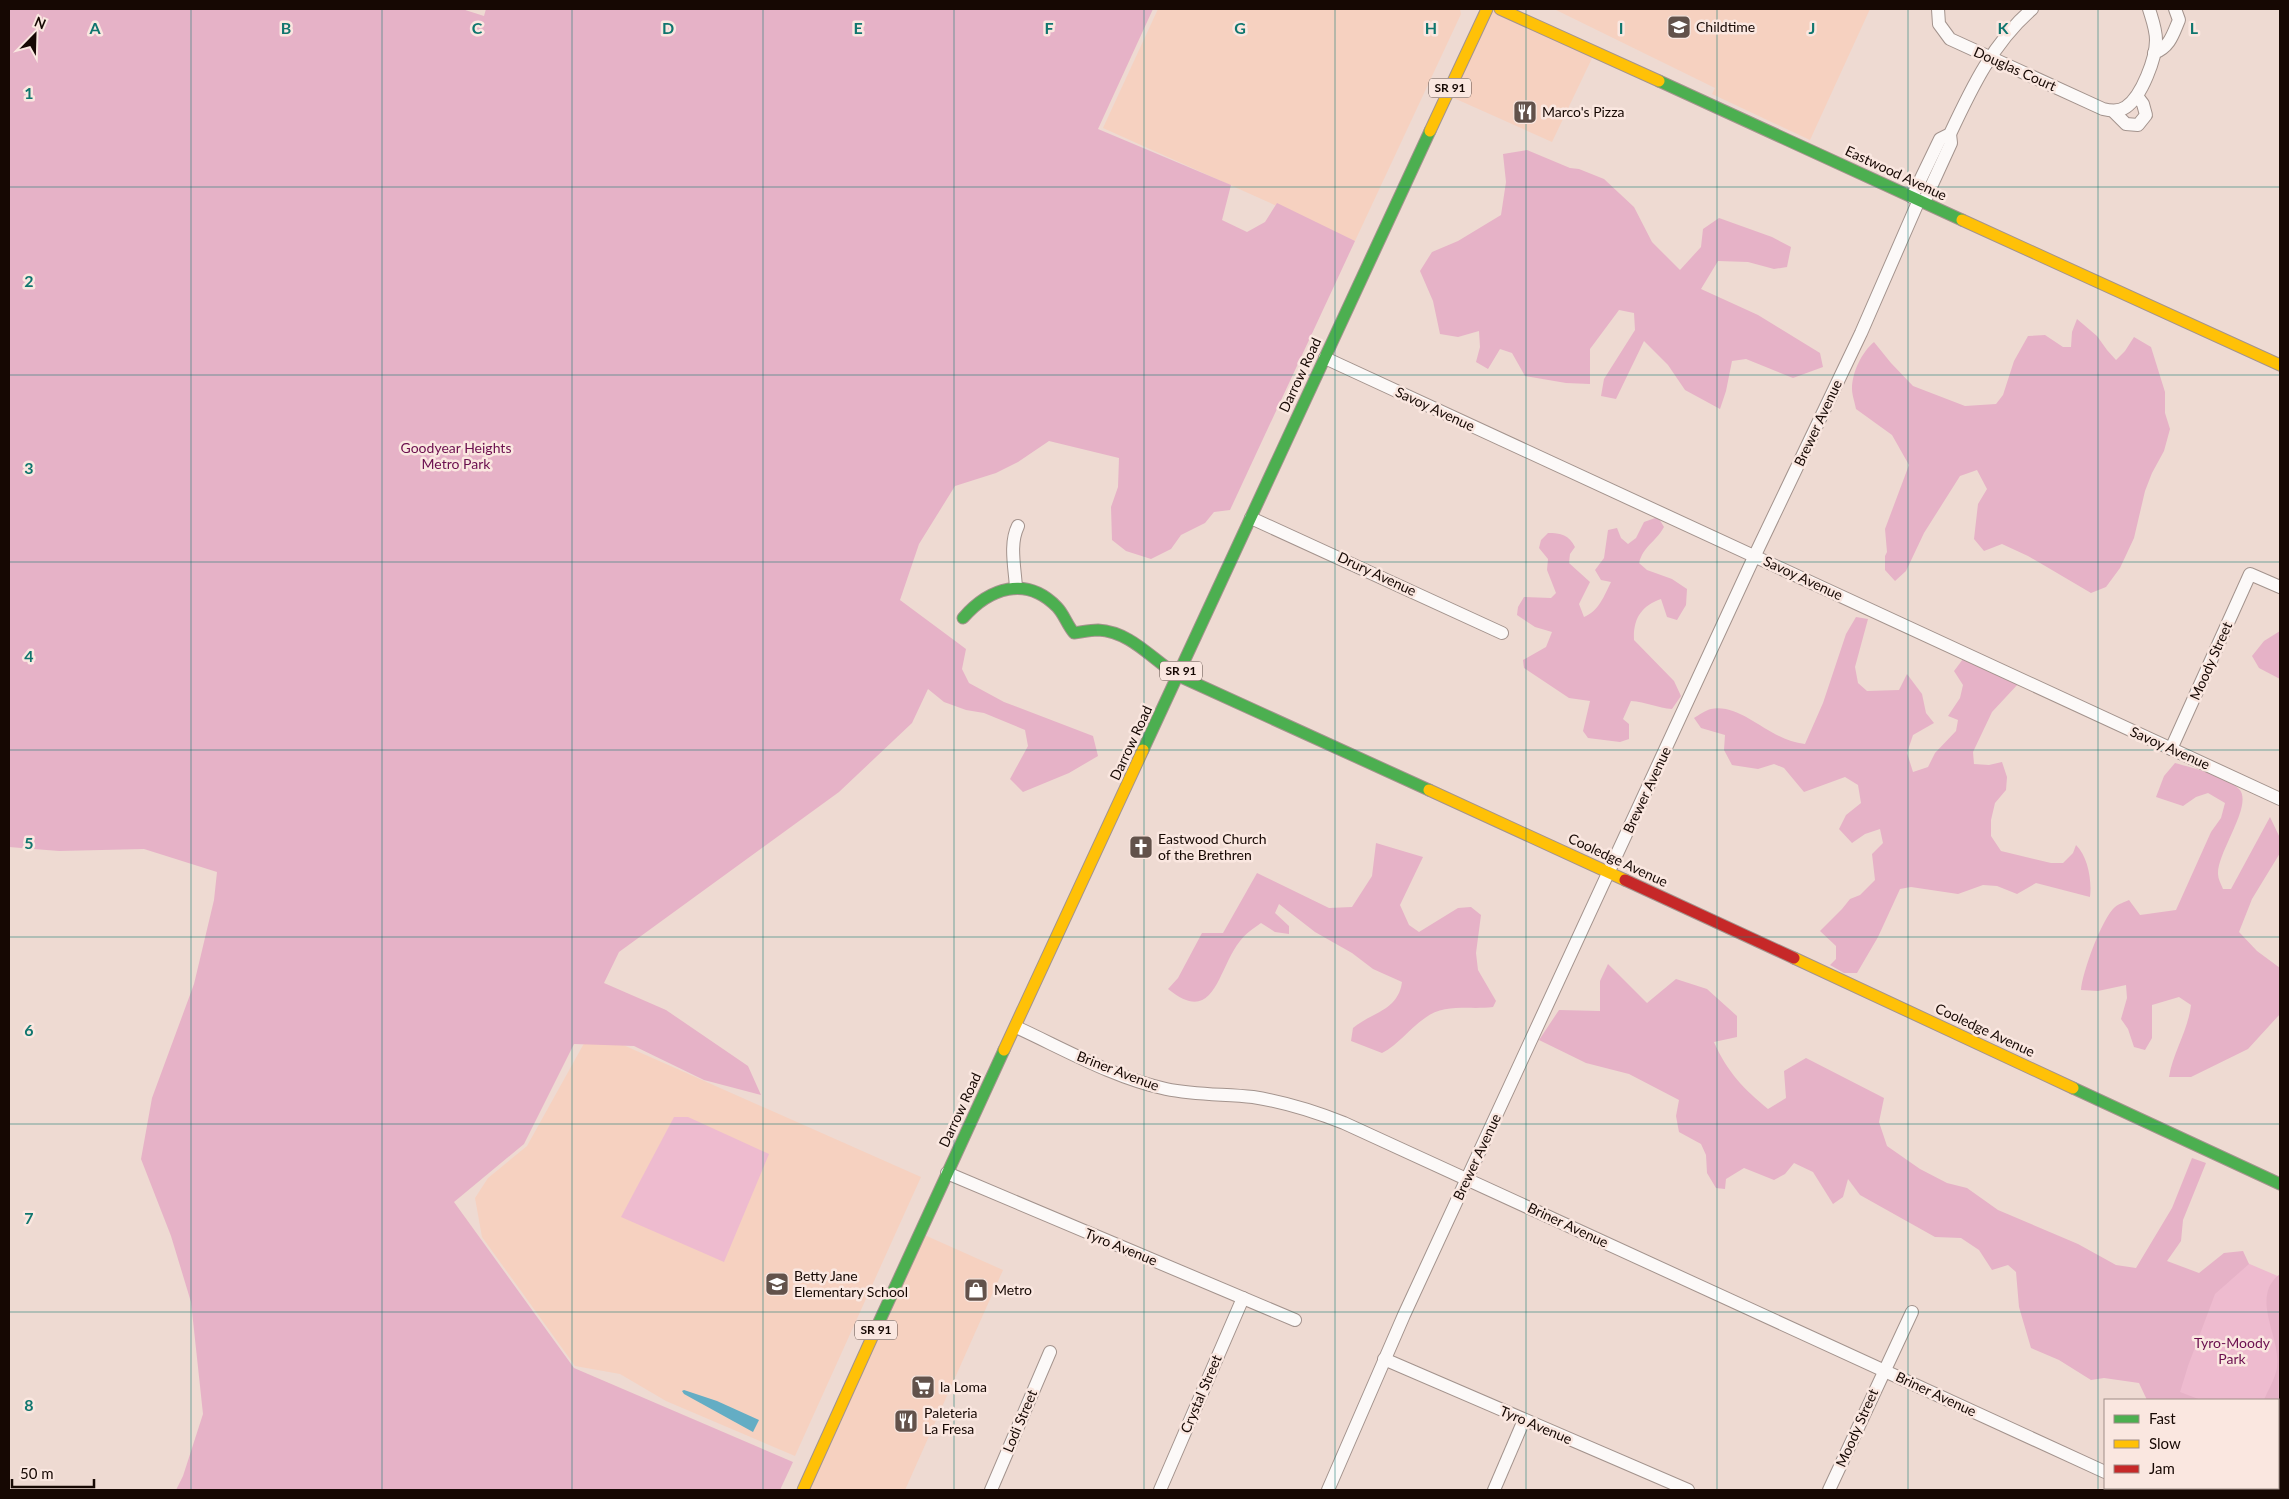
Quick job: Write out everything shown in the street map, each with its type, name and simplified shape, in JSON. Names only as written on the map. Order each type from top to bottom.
[{"type":"street","name":"Darrow Road","points":[[806,1489],[947,1173],[1487,9]]},
{"type":"street","name":"Eastwood Avenue","points":[[1500,9],[2280,365]]},
{"type":"street","name":"Douglas Court","points":[[1938,9],[1939,24],[1945,35],[1956,42],[2103,109],[2112,111],[2126,124],[2138,125],[2146,115],[2137,96]]},
{"type":"street","name":"Brewer Avenue","points":[[1328,1490],[1384,1359],[1466,1179],[1755,556],[1861,333],[1919,200],[1940,139],[1950,134],[1972,85],[2003,38],[2032,9]]},
{"type":"street","points":[[2112,111],[2127,107],[2137,96],[2148,73],[2154,53],[2154,26],[2149,9]]},
{"type":"street","points":[[2154,53],[2166,48],[2169,43],[2179,20],[2175,9]]},
{"type":"street","name":"Savoy Avenue","points":[[1325,358],[2280,799]]},
{"type":"street","name":"Drury Avenue","points":[[1252,518],[1502,632]]},
{"type":"street","points":[[1016,588],[1013,549],[1014,536],[1018,526]]},
{"type":"street","name":"Moody Street","points":[[2171,748],[2250,574],[2280,587]]},
{"type":"street","name":"Cooledge Avenue","points":[[963,618],[980,600],[991,593],[1002,589],[1016,588],[1033,591],[1049,600],[1058,608],[1070,630],[1074,633],[1097,630],[1115,633],[1138,644],[1164,667],[1179,676],[1609,872],[2280,1184]]},
{"type":"street","name":"Briner Avenue","points":[[1016,1027],[1132,1079],[1191,1093],[1254,1098],[1305,1108],[1466,1179],[2104,1472]]},
{"type":"street","name":"Tyro Avenue","points":[[947,1173],[1295,1320]]},
{"type":"street","name":"Crystal Street","points":[[1160,1490],[1242,1298]]},
{"type":"street","name":"Moody Street","points":[[1829,1490],[1883,1370],[1912,1312]]},
{"type":"street","name":"Lodi Street","points":[[991,1490],[1050,1352]]},
{"type":"street","name":"Tyro Avenue","points":[[1384,1359],[1524,1420],[1662,1485],[1688,1490]]},
{"type":"street","points":[[1494,1490],[1524,1420]]},
{"type":"shaded area","points":[[1158,9],[1460,9],[1461,14],[1355,241],[1103,128]]},
{"type":"shaded area","points":[[1487,9],[1595,52],[1552,142],[1447,95]]},
{"type":"shaded area","points":[[1554,9],[1870,9],[1810,140],[1712,94],[1715,88]]},
{"type":"shaded area","points":[[603,1036],[921,1177],[795,1456],[666,1401],[620,1374],[575,1366],[482,1237],[475,1198],[488,1178],[527,1146],[587,1038]]},
{"type":"shaded area","points":[[920,1233],[1003,1270],[905,1490],[803,1490]]},
{"type":"green space","name":"Goodyear Heights Metro Park","points":[[9,9],[462,9],[484,16],[486,9],[1153,9],[1098,129],[1231,185],[1222,220],[1247,232],[1265,222],[1277,203],[1355,241],[1230,510],[1214,512],[1205,523],[1181,535],[1171,549],[1151,559],[1126,551],[1112,540],[1111,507],[1118,487],[1119,458],[1049,441],[1018,462],[996,473],[955,486],[919,544],[900,600],[966,649],[962,669],[969,683],[1004,702],[1093,736],[1098,756],[1069,773],[1023,792],[1010,779],[1028,746],[1025,730],[984,713],[966,710],[944,702],[928,689],[912,723],[839,792],[619,952],[604,983],[666,1010],[748,1066],[761,1095],[704,1080],[634,1046],[574,1044],[524,1144],[454,1202],[574,1368],[793,1462],[780,1490],[176,1490],[183,1476],[203,1414],[191,1302],[171,1236],[141,1159],[152,1098],[194,984],[214,900],[217,872],[144,849],[59,851],[9,847]]},
{"type":"green space","points":[[1527,150],[1570,168],[1579,169],[1604,179],[1634,207],[1652,242],[1680,270],[1701,247],[1703,229],[1719,218],[1772,237],[1791,247],[1787,267],[1774,269],[1748,262],[1718,261],[1701,289],[1758,315],[1820,353],[1823,367],[1793,378],[1746,359],[1732,361],[1720,409],[1685,390],[1668,365],[1644,341],[1616,399],[1601,396],[1604,379],[1635,330],[1634,313],[1619,310],[1590,349],[1590,384],[1566,383],[1525,376],[1512,353],[1500,349],[1488,369],[1476,362],[1480,347],[1479,331],[1458,337],[1440,334],[1433,301],[1420,271],[1432,252],[1458,241],[1501,215],[1506,182],[1503,154]]},
{"type":"green space","points":[[2077,319],[2097,336],[2116,360],[2125,351],[2134,337],[2151,347],[2165,392],[2165,413],[2170,429],[2164,451],[2145,491],[2134,538],[2120,568],[2106,587],[2091,593],[2028,556],[2002,544],[1984,551],[1974,539],[1978,504],[1987,489],[1977,470],[1960,476],[1924,533],[1906,571],[1895,581],[1885,570],[1885,556],[1887,552],[1885,529],[1909,465],[1892,435],[1856,409],[1852,383],[1858,363],[1866,351],[1874,342],[1913,386],[1965,406],[1996,404],[2003,395],[2014,361],[2028,336],[2045,335],[2063,347],[2071,347],[2072,332]]},
{"type":"green space","points":[[1658,517],[1664,527],[1644,552],[1639,563],[1647,570],[1672,579],[1687,589],[1686,605],[1677,620],[1667,617],[1661,599],[1648,605],[1637,620],[1634,640],[1674,681],[1681,696],[1672,709],[1631,701],[1623,719],[1629,724],[1629,739],[1620,742],[1588,738],[1583,731],[1590,701],[1569,698],[1524,668],[1523,660],[1546,647],[1552,632],[1535,627],[1517,615],[1518,607],[1524,597],[1551,598],[1556,593],[1547,570],[1548,559],[1539,548],[1541,540],[1548,533],[1561,534],[1570,540],[1575,547],[1570,554],[1569,563],[1590,582],[1579,604],[1584,617],[1594,611],[1611,582],[1601,580],[1595,570],[1604,558],[1608,530],[1617,528],[1621,538],[1628,544],[1636,538],[1644,522]]},
{"type":"green space","points":[[1856,617],[1868,619],[1855,667],[1858,683],[1867,691],[1899,690],[1907,674],[1922,694],[1926,713],[1934,723],[1913,735],[1907,753],[1913,772],[1928,767],[1935,753],[1956,731],[1958,720],[1948,716],[1960,698],[1963,685],[1954,671],[1963,659],[2019,683],[1992,712],[1973,752],[1974,764],[1989,765],[2002,762],[2007,777],[2006,790],[1995,803],[1991,820],[1991,836],[2001,851],[2051,863],[2063,863],[2073,853],[2076,845],[2084,856],[2088,869],[2090,897],[2036,883],[2017,894],[1997,886],[1983,885],[1958,894],[1911,887],[1900,889],[1878,937],[1857,973],[1844,973],[1830,965],[1836,959],[1836,946],[1820,931],[1850,899],[1860,895],[1875,880],[1872,854],[1883,843],[1880,829],[1865,834],[1852,843],[1839,829],[1846,815],[1861,803],[1858,785],[1845,777],[1804,792],[1784,768],[1774,764],[1758,769],[1732,765],[1724,750],[1725,735],[1701,728],[1694,718],[1711,709],[1723,709],[1745,717],[1780,736],[1805,744],[1823,703],[1846,634]]},
{"type":"green space","points":[[2280,631],[2280,679],[2259,668],[2252,656],[2264,641]]},
{"type":"green space","points":[[2175,763],[2225,779],[2239,789],[2242,796],[2239,817],[2219,865],[2218,876],[2223,889],[2231,889],[2270,817],[2280,838],[2280,853],[2252,899],[2239,932],[2257,951],[2280,968],[2280,1014],[2248,1049],[2191,1077],[2169,1077],[2187,1024],[2191,1005],[2179,997],[2152,1005],[2152,1038],[2145,1050],[2134,1047],[2128,1029],[2121,1019],[2127,998],[2126,985],[2098,991],[2081,990],[2093,946],[2110,913],[2116,906],[2129,900],[2140,915],[2176,910],[2211,832],[2221,818],[2225,803],[2208,793],[2196,797],[2183,806],[2156,797],[2164,776]]},
{"type":"green space","points":[[1376,843],[1423,857],[1400,905],[1409,925],[1419,932],[1458,908],[1471,907],[1481,915],[1476,953],[1478,970],[1496,1001],[1493,1007],[1458,1008],[1433,1013],[1419,1022],[1393,1046],[1382,1053],[1351,1041],[1353,1028],[1390,1005],[1400,992],[1402,982],[1373,969],[1352,953],[1315,932],[1279,904],[1275,913],[1289,926],[1289,934],[1275,932],[1261,923],[1253,929],[1240,941],[1220,979],[1205,998],[1196,1002],[1184,999],[1168,989],[1178,978],[1202,933],[1223,933],[1257,873],[1329,908],[1352,907],[1372,876]]},
{"type":"green space","points":[[1608,964],[1647,1003],[1676,979],[1707,989],[1737,1016],[1737,1037],[1714,1042],[1719,1053],[1737,1079],[1768,1109],[1786,1098],[1784,1071],[1806,1058],[1884,1098],[1879,1122],[1887,1146],[1920,1169],[1947,1183],[1967,1188],[1998,1210],[2078,1244],[2116,1265],[2136,1268],[2172,1208],[2192,1158],[2206,1163],[2183,1220],[2181,1241],[2167,1261],[2199,1273],[2224,1253],[2243,1251],[2249,1264],[2215,1294],[2188,1366],[2180,1392],[2198,1399],[2147,1399],[2139,1383],[2104,1378],[2091,1380],[2059,1360],[2031,1348],[2019,1307],[2016,1272],[2008,1265],[1992,1270],[1979,1250],[1961,1238],[1935,1237],[1860,1195],[1848,1179],[1843,1197],[1833,1204],[1813,1172],[1794,1163],[1785,1174],[1774,1180],[1744,1168],[1726,1179],[1725,1189],[1716,1188],[1707,1173],[1706,1155],[1701,1144],[1679,1132],[1676,1116],[1679,1100],[1629,1074],[1586,1063],[1539,1040],[1559,1010],[1600,1011],[1600,981]]},
{"type":"green space","points":[[674,1117],[688,1117],[769,1154],[724,1262],[621,1217]]},
{"type":"green space","name":"Tyro-Moody Park","points":[[2224,1253],[2280,1277],[2280,1454],[2279,1399],[2158,1399]]},
{"type":"green space","points":[[2280,1274],[2280,1450],[2279,1399],[2264,1399],[2277,1368],[2277,1356],[2267,1306],[2267,1294],[2271,1283]]},
{"type":"water","points":[[684,1390],[717,1401],[759,1420],[753,1432],[684,1394],[682,1391]]},
{"type":"traffic: fast","points":[[1659,81],[1962,220]]},
{"type":"traffic: fast","points":[[1143,750],[1430,131]]},
{"type":"traffic: fast","points":[[963,618],[984,599],[996,593],[1008,589],[1033,591],[1045,597],[1057,607],[1074,633],[1098,630],[1121,636],[1131,641],[1179,676],[1429,790]]},
{"type":"traffic: fast","points":[[874,1333],[1004,1050]]},
{"type":"traffic: fast","points":[[2073,1088],[2280,1184]]},
{"type":"traffic: slow","points":[[1430,131],[1487,9]]},
{"type":"traffic: slow","points":[[1500,9],[1659,81]]},
{"type":"traffic: slow","points":[[1962,220],[2280,365]]},
{"type":"traffic: slow","points":[[1004,1050],[1143,750]]},
{"type":"traffic: slow","points":[[1429,790],[1625,880]]},
{"type":"traffic: slow","points":[[1794,958],[2073,1088]]},
{"type":"traffic: slow","points":[[803,1490],[874,1333]]},
{"type":"traffic: jam","points":[[1625,880],[1794,958]]},
{"type":"place","name":"Childtime","points":[[1679,27]]},
{"type":"place","name":"Marco's Pizza","points":[[1525,112]]},
{"type":"place","name":"Eastwood Church of the Brethren","points":[[1141,847]]},
{"type":"place","name":"Betty Jane Elementary School","points":[[777,1284]]},
{"type":"place","name":"Metro","points":[[976,1290]]},
{"type":"place","name":"la Loma","points":[[923,1387]]},
{"type":"place","name":"Paleteria La Fresa","points":[[906,1421]]}]
